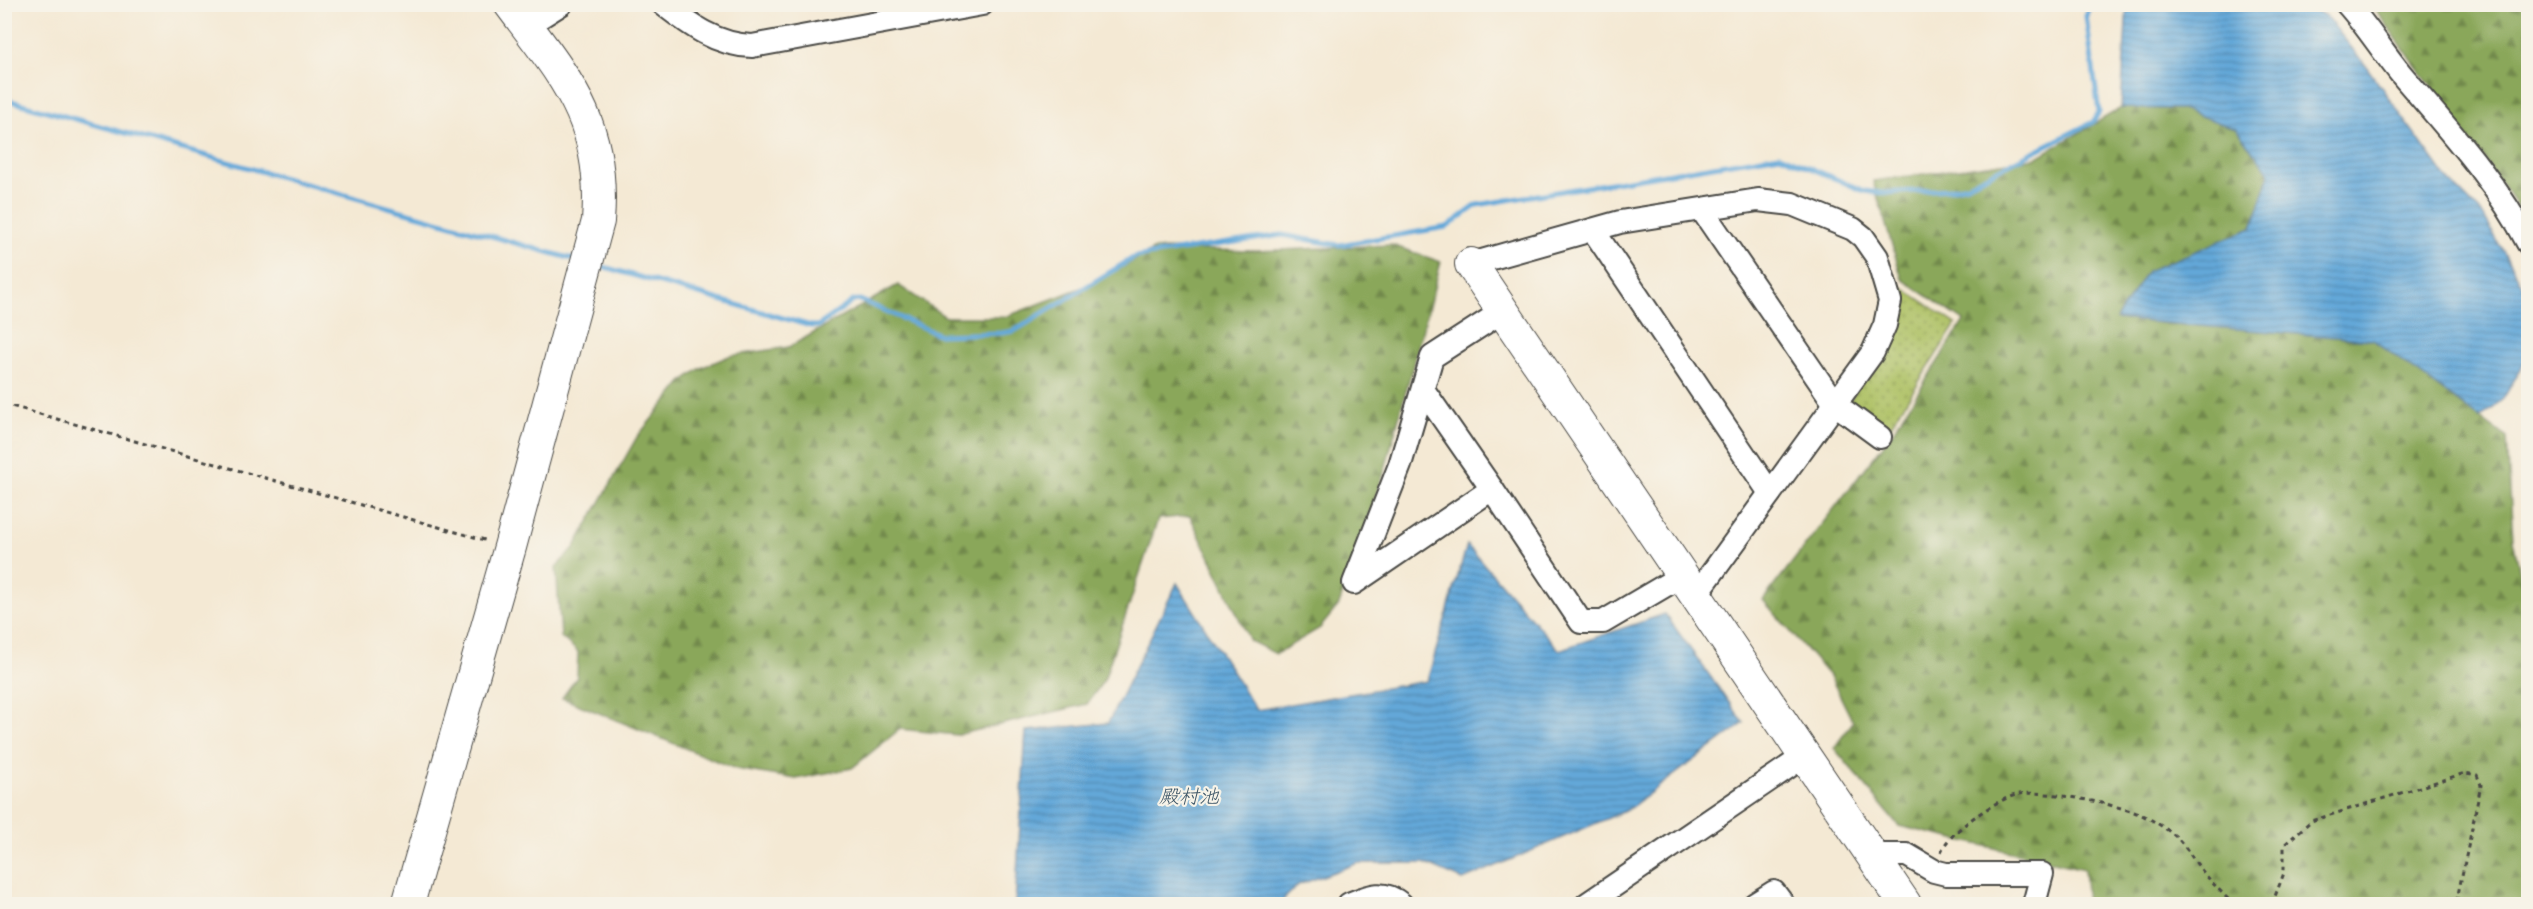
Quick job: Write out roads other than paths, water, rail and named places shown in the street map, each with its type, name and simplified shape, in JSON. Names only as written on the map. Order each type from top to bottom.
[{"type":"street","points":[[408,904],[510,547],[592,246],[600,193],[596,150],[571,88],[518,15],[561,4]]},
{"type":"street","points":[[663,4],[692,26],[712,37],[738,46],[752,46],[982,4]]},
{"type":"street","points":[[2347,4],[2468,154],[2503,201],[2529,243]]},
{"type":"street","points":[[1424,391],[1581,622],[1603,622],[1689,585],[1770,493],[1873,352],[1885,325],[1890,301],[1877,257],[1863,237],[1853,229],[1792,204],[1758,201],[1620,222],[1471,264],[1689,585],[1869,855],[1905,904]]},
{"type":"street","points":[[1702,210],[1835,404],[1880,437]]},
{"type":"street","points":[[1593,230],[1770,493]]},
{"type":"street","points":[[1492,489],[1354,583],[1400,465],[1424,391],[1432,357],[1503,311]]},
{"type":"street","points":[[1587,904],[1803,757]]},
{"type":"street","points":[[1869,855],[1907,855],[1934,871],[1946,874],[2042,874],[2034,904]]},
{"type":"street","points":[[1755,904],[1774,892],[1783,904]]},
{"type":"street","points":[[1349,904],[1373,895],[1384,894],[1401,904]]},
{"type":"water","points":[[2127,5],[2305,5],[2326,16],[2363,62],[2447,179],[2483,215],[2528,296],[2528,357],[2503,399],[2480,418],[2373,340],[2116,319],[2147,271],[2252,228],[2270,174],[2236,129],[2182,109],[2121,108]]},
{"type":"water","name":"殿村池","points":[[1467,545],[1559,650],[1665,614],[1744,723],[1627,810],[1463,880],[1424,863],[1358,863],[1298,885],[1279,904],[1015,904],[1026,731],[1108,723],[1177,583],[1256,710],[1427,681]]},
{"type":"waterway","points":[[597,265],[811,326],[818,326],[853,301],[860,300],[940,335],[1002,333],[1014,331],[1135,257],[1282,235],[1339,245],[1447,227],[1477,205],[1780,155],[1864,191],[1883,193],[1949,189],[1967,185],[2093,122],[2099,112],[2086,16],[2090,4]]},
{"type":"waterway","points":[[4,99],[576,260]]}]
